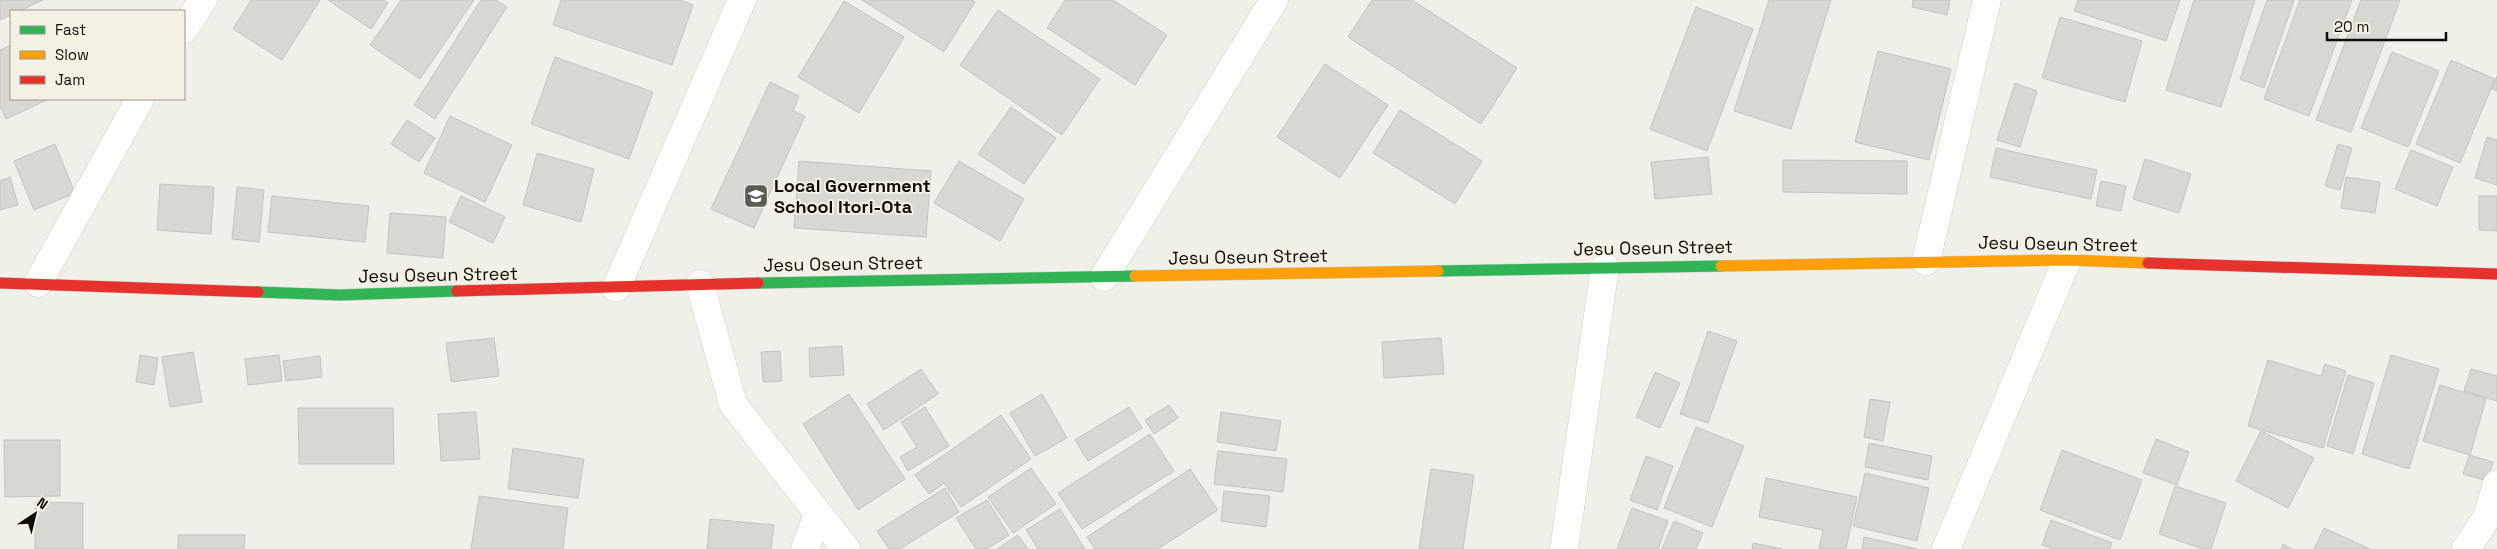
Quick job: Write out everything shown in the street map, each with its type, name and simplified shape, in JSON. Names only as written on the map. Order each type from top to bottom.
[{"type":"main road","name":"Jesu Oseun Street","points":[[0,283],[340,295],[700,284],[1926,260],[2067,260],[2497,274]]},
{"type":"street","points":[[185,28],[204,0]]},
{"type":"street","points":[[616,288],[742,0]]},
{"type":"street","points":[[1104,277],[1274,0]]},
{"type":"street","points":[[1926,260],[1988,0]]},
{"type":"street","points":[[38,283],[139,100]]},
{"type":"street","points":[[1946,549],[2067,260]]},
{"type":"street","points":[[1564,549],[1605,267]]},
{"type":"street","points":[[700,284],[733,404],[846,549]]},
{"type":"street","points":[[2466,549],[2487,518],[2497,484]]},
{"type":"street","points":[[805,549],[818,514]]},
{"type":"building","points":[[0,0],[43,0],[21,10],[10,10],[10,15],[0,20]]},
{"type":"building","points":[[251,0],[320,0],[282,60],[233,29]]},
{"type":"building","points":[[328,0],[384,0],[388,3],[371,29]]},
{"type":"building","points":[[401,0],[474,0],[420,79],[370,45]]},
{"type":"building","points":[[481,0],[496,0],[507,7],[435,119],[414,105]]},
{"type":"building","points":[[561,0],[680,0],[693,5],[672,65],[553,25]]},
{"type":"building","points":[[862,0],[972,0],[975,2],[944,52]]},
{"type":"building","points":[[1065,0],[1113,0],[1167,35],[1135,85],[1047,28]]},
{"type":"building","points":[[1372,0],[1412,0],[1517,68],[1481,124],[1348,37]]},
{"type":"building","points":[[1769,0],[1831,0],[1791,129],[1734,111]]},
{"type":"building","points":[[1913,0],[1950,0],[1947,15],[1912,7]]},
{"type":"building","points":[[2078,0],[2180,0],[2166,41],[2074,11]]},
{"type":"building","points":[[2194,0],[2255,0],[2221,107],[2166,90]]},
{"type":"building","points":[[2267,0],[2294,0],[2264,88],[2240,79]]},
{"type":"building","points":[[2300,0],[2352,0],[2309,116],[2264,99]]},
{"type":"building","points":[[2361,0],[2400,0],[2351,132],[2316,120]]},
{"type":"building","points":[[844,1],[904,37],[859,113],[798,77]]},
{"type":"building","points":[[1696,7],[1753,29],[1707,151],[1650,129]]},
{"type":"building","points":[[998,10],[1100,79],[1062,135],[960,65]]},
{"type":"building","points":[[2060,17],[2142,41],[2125,102],[2042,78]]},
{"type":"building","points":[[10,45],[10,100],[47,100],[6,119],[0,106],[0,50]]},
{"type":"building","points":[[1878,51],[1951,69],[1929,160],[1855,142]]},
{"type":"building","points":[[2392,52],[2439,71],[2408,147],[2361,128]]},
{"type":"building","points":[[555,57],[653,92],[629,159],[531,124]]},
{"type":"building","points":[[2451,60],[2495,79],[2460,163],[2416,144]]},
{"type":"building","points":[[1325,64],[1388,105],[1340,178],[1277,137]]},
{"type":"building","points":[[2497,76],[2497,91],[2492,89]]},
{"type":"building","points":[[770,82],[799,96],[793,111],[805,116],[754,228],[711,209]]},
{"type":"building","points":[[2015,83],[2037,91],[2020,147],[1997,140]]},
{"type":"building","points":[[1011,107],[1056,138],[1024,184],[978,154]]},
{"type":"building","points":[[1400,110],[1482,161],[1455,204],[1373,153]]},
{"type":"building","points":[[450,116],[512,145],[485,202],[424,173]]},
{"type":"building","points":[[407,120],[435,138],[419,162],[391,144]]},
{"type":"building","points":[[2487,137],[2497,140],[2497,185],[2475,178]]},
{"type":"building","points":[[55,144],[75,193],[34,210],[14,161]]},
{"type":"building","points":[[2338,144],[2352,148],[2340,190],[2325,186]]},
{"type":"building","points":[[1996,148],[2097,170],[2091,199],[1990,177]]},
{"type":"building","points":[[2411,150],[2453,167],[2437,206],[2395,189]]},
{"type":"building","points":[[537,153],[594,169],[581,222],[523,205]]},
{"type":"building","points":[[1708,157],[1712,194],[1655,199],[1651,162]]},
{"type":"building","points":[[2145,159],[2191,174],[2179,213],[2133,199]]},
{"type":"building","points":[[1783,160],[1907,161],[1907,194],[1783,192]]},
{"type":"building","points":[[799,161],[931,171],[926,237],[794,228]]},
{"type":"building","points":[[959,161],[1024,199],[1000,241],[934,203]]},
{"type":"building","points":[[10,177],[18,205],[0,210],[0,181]]},
{"type":"building","points":[[2346,177],[2380,182],[2375,213],[2341,208]]},
{"type":"building","points":[[2101,181],[2126,186],[2121,211],[2096,206]]},
{"type":"building","points":[[160,184],[214,187],[211,234],[157,230]]},
{"type":"building","points":[[237,187],[264,190],[259,242],[232,239]]},
{"type":"building","points":[[272,196],[369,206],[365,242],[268,232]]},
{"type":"building","points":[[461,196],[505,217],[493,243],[449,222]]},
{"type":"building","points":[[2479,196],[2497,196],[2497,231],[2479,230]]},
{"type":"building","points":[[390,213],[446,217],[443,258],[387,253]]},
{"type":"building","points":[[1708,331],[1737,341],[1708,423],[1680,414]]},
{"type":"building","points":[[494,338],[499,376],[451,382],[446,343]]},
{"type":"building","points":[[1441,338],[1444,374],[1384,378],[1382,342]]},
{"type":"building","points":[[842,346],[844,375],[810,377],[809,348]]},
{"type":"building","points":[[780,351],[782,381],[763,382],[761,352]]},
{"type":"building","points":[[193,352],[202,402],[170,407],[162,357]]},
{"type":"building","points":[[140,355],[158,358],[154,385],[136,382]]},
{"type":"building","points":[[279,355],[282,381],[248,385],[245,359]]},
{"type":"building","points":[[2391,355],[2439,369],[2409,469],[2362,454]]},
{"type":"building","points":[[320,356],[322,377],[286,381],[283,361]]},
{"type":"building","points":[[2268,360],[2321,376],[2325,364],[2346,371],[2323,448],[2248,426]]},
{"type":"building","points":[[921,369],[938,394],[884,430],[867,404]]},
{"type":"building","points":[[2471,369],[2497,376],[2497,401],[2464,391]]},
{"type":"building","points":[[1655,372],[1680,383],[1660,428],[1636,417]]},
{"type":"building","points":[[2348,375],[2374,383],[2353,454],[2327,446]]},
{"type":"building","points":[[2440,385],[2486,399],[2470,455],[2423,441]]},
{"type":"building","points":[[849,394],[905,479],[858,510],[803,424]]},
{"type":"building","points":[[1042,394],[1067,438],[1035,456],[1010,413]]},
{"type":"building","points":[[1870,399],[1890,402],[1883,441],[1864,437]]},
{"type":"building","points":[[1169,405],[1178,418],[1154,434],[1145,420]]},
{"type":"building","points":[[925,407],[949,446],[908,471],[900,457],[917,447],[901,422]]},
{"type":"building","points":[[1129,407],[1142,428],[1088,461],[1075,440]]},
{"type":"building","points":[[298,408],[393,408],[394,464],[299,464]]},
{"type":"building","points":[[476,412],[480,459],[441,461],[438,414]]},
{"type":"building","points":[[1221,412],[1281,421],[1276,451],[1217,442]]},
{"type":"building","points":[[1001,415],[1031,459],[961,507],[944,483],[929,494],[915,475]]},
{"type":"building","points":[[1696,427],[1744,446],[1712,527],[1664,508]]},
{"type":"building","points":[[2261,431],[2314,458],[2288,508],[2236,481]]},
{"type":"building","points":[[1150,434],[1174,471],[1082,529],[1058,493]]},
{"type":"building","points":[[2156,439],[2189,452],[2177,485],[2143,473]]},
{"type":"building","points":[[4,440],[60,440],[60,496],[5,497]]},
{"type":"building","points":[[1869,443],[1932,456],[1928,480],[1865,467]]},
{"type":"building","points":[[513,448],[584,459],[578,498],[508,489]]},
{"type":"building","points":[[2062,450],[2142,480],[2120,540],[2040,510]]},
{"type":"building","points":[[1218,451],[1287,459],[1283,492],[1214,484]]},
{"type":"building","points":[[2469,455],[2493,462],[2487,481],[2463,474]]},
{"type":"building","points":[[1646,456],[1673,466],[1657,510],[1630,500]]},
{"type":"building","points":[[1031,468],[1056,504],[1013,533],[988,497]]},
{"type":"building","points":[[1190,469],[1218,510],[1158,549],[1095,549],[1087,537]]},
{"type":"building","points":[[1431,469],[1474,475],[1463,549],[1419,549]]},
{"type":"building","points":[[1865,473],[1929,488],[1917,541],[1853,526]]},
{"type":"building","points":[[1766,478],[1857,497],[1846,549],[1819,549],[1823,530],[1759,517]]},
{"type":"building","points":[[2175,486],[2226,503],[2211,549],[2203,549],[2159,534]]},
{"type":"building","points":[[945,488],[959,512],[900,549],[889,549],[877,531]]},
{"type":"building","points":[[1224,491],[1270,496],[1266,527],[1221,521]]},
{"type":"building","points":[[479,496],[568,508],[563,549],[471,549]]},
{"type":"building","points":[[987,500],[1009,535],[987,549],[976,549],[956,518]]},
{"type":"building","points":[[35,502],[83,503],[83,549],[35,549]]},
{"type":"building","points":[[1632,508],[1668,521],[1658,549],[1617,549]]},
{"type":"building","points":[[1060,509],[1085,549],[1038,549],[1026,530]]},
{"type":"building","points":[[710,519],[774,525],[771,549],[707,549]]},
{"type":"building","points":[[2051,520],[2112,543],[2110,549],[2053,549],[2042,545]]},
{"type":"building","points":[[1674,521],[1703,533],[1696,549],[1662,549]]},
{"type":"building","points":[[2324,528],[2370,549],[2314,549]]},
{"type":"building","points":[[178,535],[245,535],[244,549],[178,549]]},
{"type":"building","points":[[1018,535],[1028,549],[997,549]]},
{"type":"building","points":[[1864,537],[1917,549],[1862,549]]},
{"type":"building","points":[[1753,543],[1782,549],[1752,549]]},
{"type":"building","points":[[2283,544],[2292,549],[2281,549]]},
{"type":"traffic: fast","points":[[1438,271],[1721,266]]},
{"type":"traffic: fast","points":[[758,283],[1135,276]]},
{"type":"traffic: fast","points":[[258,292],[340,295],[457,291]]},
{"type":"traffic: slow","points":[[1721,266],[2067,260],[2148,263]]},
{"type":"traffic: slow","points":[[1135,276],[1438,271]]},
{"type":"traffic: jam","points":[[2148,263],[2497,274]]},
{"type":"traffic: jam","points":[[0,283],[258,292]]},
{"type":"traffic: jam","points":[[457,291],[758,283]]},
{"type":"place","name":"Local Government School Itori-Ota","points":[[756,196]]}]
